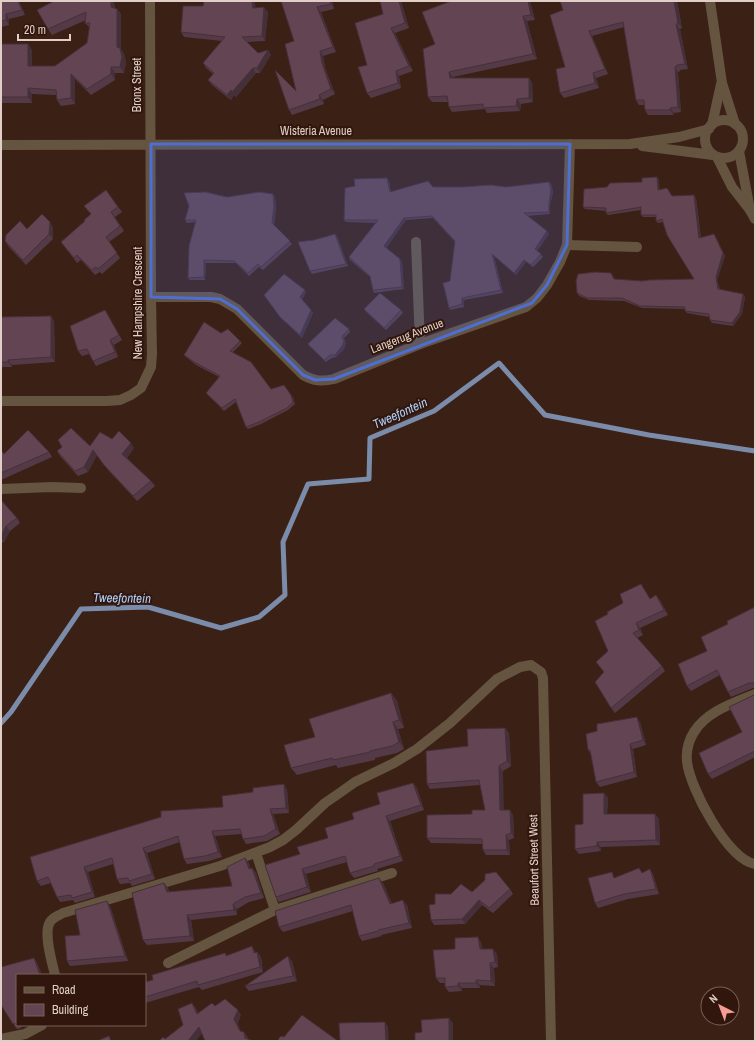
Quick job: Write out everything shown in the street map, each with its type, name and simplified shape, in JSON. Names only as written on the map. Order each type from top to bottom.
[{"type":"street","name":"Bronx Street","points":[[150,1],[150,144]]},
{"type":"street","points":[[710,1],[722,83],[735,124],[742,134],[742,146],[739,151],[729,158],[715,156]]},
{"type":"street","points":[[722,83],[711,127],[706,138],[706,143],[707,147],[715,156],[739,198],[753,215]]},
{"type":"street","points":[[711,127],[724,120],[735,124]]},
{"type":"street","name":"Wisteria Avenue","points":[[630,144],[679,137],[711,127]]},
{"type":"street","name":"New Hampshire Crescent","points":[[1,401],[120,400],[141,388],[150,367],[152,354],[150,297],[150,144]]},
{"type":"street","name":"Langerug Avenue","points":[[150,297],[211,297],[224,301],[237,310],[303,375],[315,380],[325,381],[334,379],[420,344],[526,307],[532,303],[547,284],[560,262],[567,245],[570,144]]},
{"type":"street","name":"Wisteria Avenue","points":[[1,145],[630,144],[715,156]]},
{"type":"street","points":[[739,151],[753,215]]},
{"type":"street","points":[[416,242],[420,344]]},
{"type":"street","points":[[567,245],[638,246]]},
{"type":"street","points":[[1,489],[52,487],[81,488]]},
{"type":"street","name":"Beaufort Street West","points":[[256,853],[283,840],[325,803],[355,782],[394,763],[417,749],[450,723],[497,679],[520,667],[531,665],[540,672],[543,678],[551,1041]]},
{"type":"street","points":[[755,694],[713,713],[701,724],[691,738],[686,755],[687,763],[697,794],[720,835],[739,856],[746,861],[755,864]]},
{"type":"street","points":[[55,974],[47,936],[49,923],[54,918],[63,913],[220,866],[256,853],[275,910]]},
{"type":"street","points":[[168,963],[275,910],[392,873]]},
{"type":"street","points":[[1,1039],[25,1034],[40,1026]]},
{"type":"highlighted area","points":[[151,144],[570,144],[567,245],[547,285],[532,303],[334,379],[315,380],[303,375],[237,309],[220,299],[151,297]]},
{"type":"building","points":[[1,1],[18,1],[22,10],[6,14],[6,20],[1,21]]},
{"type":"building","points":[[54,1],[111,1],[111,7],[117,9],[117,47],[120,48],[122,57],[120,67],[111,67],[111,74],[87,89],[71,74],[71,98],[57,100],[56,90],[28,88],[28,97],[1,97],[1,44],[28,44],[28,66],[55,66],[87,43],[90,23],[85,23],[86,12],[48,29],[37,10]]},
{"type":"building","points":[[204,1],[252,1],[253,8],[264,7],[262,36],[242,37],[258,53],[268,50],[257,68],[253,68],[232,92],[231,90],[227,95],[208,80],[214,73],[203,63],[225,37],[181,32],[183,6],[203,6]]},
{"type":"building","points":[[281,1],[330,1],[331,4],[317,7],[333,47],[320,51],[322,63],[331,89],[319,95],[320,99],[289,110],[275,70],[296,91],[285,44],[294,41]]},
{"type":"building","points":[[380,1],[399,1],[405,23],[391,28],[409,66],[396,71],[398,83],[367,93],[358,67],[367,65],[355,23],[383,14]]},
{"type":"building","points":[[451,1],[528,1],[531,15],[523,16],[533,54],[449,72],[450,78],[529,78],[529,98],[517,99],[516,106],[483,108],[483,104],[449,107],[447,96],[428,97],[423,49],[435,44],[422,12]]},
{"type":"building","points":[[560,1],[674,1],[678,23],[676,24],[685,64],[677,65],[675,67],[678,107],[670,108],[670,110],[645,110],[644,100],[636,100],[623,22],[589,31],[605,69],[593,73],[595,83],[560,93],[556,69],[565,67],[550,15],[563,10]]},
{"type":"building","points":[[657,177],[658,190],[667,188],[672,196],[694,195],[699,238],[714,234],[723,253],[716,277],[718,289],[743,294],[740,312],[732,323],[710,320],[709,314],[685,311],[685,307],[640,306],[622,298],[587,298],[577,293],[576,281],[578,274],[596,272],[611,273],[614,279],[642,281],[694,279],[667,235],[662,219],[656,221],[656,215],[641,215],[641,207],[606,213],[606,208],[583,207],[584,189],[607,187],[610,183],[642,182],[642,178]]},
{"type":"building","points":[[387,178],[390,192],[428,181],[433,187],[491,185],[506,187],[549,182],[551,189],[549,212],[524,213],[547,231],[535,249],[541,254],[531,265],[524,260],[514,273],[492,254],[501,290],[462,298],[462,304],[449,308],[443,283],[450,281],[455,241],[432,216],[404,218],[384,246],[400,259],[402,287],[373,290],[370,276],[349,257],[378,220],[344,220],[345,188],[355,186],[354,179]]},
{"type":"building","points":[[106,190],[118,207],[111,212],[120,226],[106,237],[117,253],[98,269],[96,267],[92,270],[77,255],[74,258],[61,242],[91,214],[84,206]]},
{"type":"building","points":[[205,192],[227,197],[259,192],[273,194],[274,206],[272,223],[290,241],[261,267],[258,264],[248,273],[234,261],[204,260],[204,277],[188,278],[189,246],[196,220],[185,220],[189,206],[184,193]]},
{"type":"building","points":[[42,214],[50,222],[49,234],[23,260],[5,241],[6,235],[20,221],[27,229]]},
{"type":"building","points":[[335,234],[346,264],[310,271],[298,242],[314,240]]},
{"type":"building","points":[[284,274],[305,290],[300,297],[311,310],[300,335],[280,317],[264,295]]},
{"type":"building","points":[[380,293],[401,310],[384,328],[364,309]]},
{"type":"building","points":[[105,310],[119,335],[110,340],[115,352],[93,361],[87,349],[78,351],[70,326]]},
{"type":"building","points":[[51,316],[51,357],[8,360],[8,362],[1,362],[1,317]]},
{"type":"building","points":[[335,318],[349,329],[342,336],[344,341],[335,355],[330,355],[324,360],[308,344]]},
{"type":"building","points":[[204,322],[221,333],[228,329],[240,341],[230,351],[251,362],[271,389],[284,385],[291,395],[293,402],[287,408],[246,427],[235,399],[222,408],[206,393],[220,376],[184,355]]},
{"type":"building","points":[[71,428],[90,446],[100,432],[112,439],[119,431],[131,443],[122,454],[151,481],[133,496],[104,465],[93,450],[84,467],[75,471],[57,451],[62,447],[58,440]]},
{"type":"building","points":[[28,430],[49,452],[1,473],[1,450],[4,454]]},
{"type":"building","points":[[1,500],[17,518],[6,526],[1,536]]},
{"type":"building","points":[[641,584],[650,599],[656,595],[664,610],[636,623],[639,630],[633,633],[662,666],[611,708],[595,682],[604,672],[596,662],[608,651],[595,621],[623,603],[620,594]]},
{"type":"building","points":[[755,607],[755,684],[749,683],[728,692],[717,670],[687,686],[678,664],[707,651],[701,637],[728,624],[727,621]]},
{"type":"building","points":[[391,693],[399,720],[393,722],[399,742],[392,746],[370,752],[333,760],[332,758],[291,768],[284,745],[315,737],[309,719]]},
{"type":"building","points":[[755,694],[755,751],[708,774],[699,753],[742,732],[729,707]]},
{"type":"building","points":[[637,717],[643,740],[630,744],[634,772],[596,782],[590,750],[588,750],[586,734],[597,731],[597,724]]},
{"type":"building","points":[[505,728],[507,761],[499,766],[500,810],[510,810],[511,833],[506,835],[507,850],[483,850],[482,839],[427,838],[427,815],[472,814],[472,810],[485,810],[479,780],[427,784],[426,751],[468,746],[467,729]]},
{"type":"building","points":[[413,783],[421,805],[386,816],[400,856],[350,873],[345,856],[302,869],[307,887],[276,897],[265,865],[300,854],[297,847],[328,838],[325,828],[354,819],[352,813],[380,804],[377,793]]},
{"type":"building","points":[[284,784],[286,808],[270,809],[276,829],[264,836],[243,839],[240,829],[212,831],[218,852],[205,856],[184,859],[178,836],[143,848],[152,874],[129,881],[128,878],[117,879],[112,858],[84,867],[92,892],[72,898],[71,895],[57,897],[48,877],[37,881],[30,857],[161,817],[161,811],[223,807],[222,796],[253,792],[253,788]]},
{"type":"building","points":[[604,793],[604,814],[655,814],[656,840],[597,842],[597,846],[575,849],[575,825],[583,824],[583,794]]},
{"type":"building","points":[[245,858],[249,869],[252,868],[261,893],[245,897],[233,904],[234,910],[187,915],[190,936],[143,940],[132,893],[164,883],[167,892],[232,886],[227,867]]},
{"type":"building","points":[[639,868],[642,873],[650,869],[656,889],[624,894],[595,903],[588,878],[612,872],[614,878]]},
{"type":"building","points":[[496,872],[510,889],[489,908],[479,900],[462,919],[431,920],[429,905],[435,904],[435,894],[451,894],[461,884],[472,892],[485,880],[485,874]]},
{"type":"building","points":[[379,878],[390,904],[403,900],[409,923],[359,936],[351,905],[279,927],[275,911]]},
{"type":"building","points":[[107,901],[125,956],[67,961],[65,936],[80,935],[75,910]]},
{"type":"building","points":[[478,937],[480,949],[493,949],[495,962],[490,963],[491,981],[476,980],[476,983],[458,983],[458,986],[445,987],[445,978],[436,978],[433,950],[455,949],[455,938]]},
{"type":"building","points":[[252,946],[254,953],[257,952],[260,967],[198,985],[197,981],[146,997],[146,982],[153,980],[152,975],[225,953],[226,956]]},
{"type":"building","points":[[288,956],[293,976],[245,986]]},
{"type":"building","points":[[34,958],[40,974],[16,974],[16,1023],[13,1024],[1,1005],[1,967]]},
{"type":"building","points":[[225,999],[238,1010],[234,1019],[240,1031],[244,1032],[245,1038],[253,1041],[205,1041],[199,1027],[188,1041],[159,1041],[163,1037],[165,1039],[183,1025],[178,1009],[192,1003],[197,1014],[212,1003],[215,1006]]},
{"type":"building","points":[[302,1015],[338,1041],[277,1041],[281,1036],[284,1037]]},
{"type":"building","points":[[449,1018],[449,1041],[415,1041],[415,1033],[422,1032],[421,1020]]},
{"type":"building","points":[[385,1022],[386,1041],[340,1041],[339,1023]]},
{"type":"building","points":[[109,1036],[111,1041],[97,1041]]},
{"type":"waterway","name":"Tweefontein","points":[[1,723],[11,712],[81,609],[148,607],[221,628],[259,617],[285,595],[283,542],[308,484],[369,479],[370,438],[434,411],[499,363],[545,415],[649,435],[755,451]]}]
